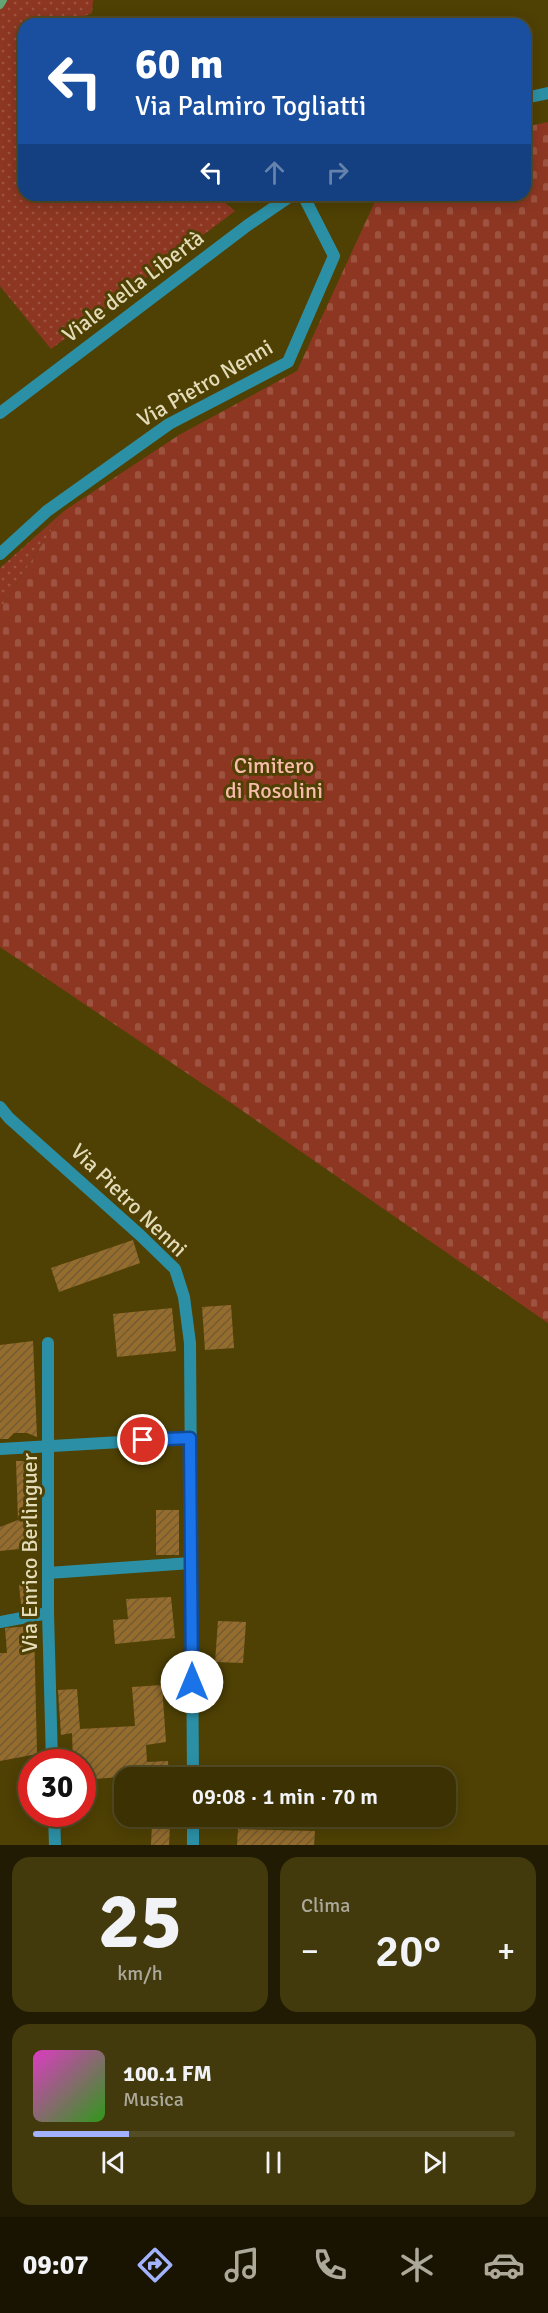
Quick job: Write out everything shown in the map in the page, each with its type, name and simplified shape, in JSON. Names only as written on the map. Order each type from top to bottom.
[{"type":"street","points":[[531,97],[548,93]]},
{"type":"street","name":"Viale della Libertà","points":[[0,413],[248,225],[283,201]]},
{"type":"street","name":"Via Pietro Nenni","points":[[0,554],[47,511],[169,424],[288,362],[334,256],[306,201]]},
{"type":"street","name":"Via Pietro Nenni","points":[[0,1107],[9,1118],[175,1269],[184,1297],[190,1343],[192,1767]]},
{"type":"street","name":"Via Enrico Berlinguer","points":[[48,1343],[50,1446],[48,1613],[52,1749]]},
{"type":"street","points":[[0,1449],[190,1438]]},
{"type":"street","points":[[48,1573],[191,1563]]},
{"type":"street","points":[[0,1622],[48,1613]]},
{"type":"street","points":[[54,1827],[55,1845]]},
{"type":"street","points":[[193,1827],[193,1845]]},
{"type":"green space","points":[[0,0],[93,0],[92,13],[79,18],[18,18],[18,201],[222,201],[235,211],[51,349],[0,286]]},
{"type":"green space","name":"Cimitero di Rosolini","points":[[548,122],[548,1323],[234,1105],[0,947],[0,609],[64,511],[179,435],[297,371],[375,201],[531,201],[531,126]]},
{"type":"green space","points":[[64,511],[0,609],[0,568]]},
{"type":"building","points":[[133,1240],[140,1263],[59,1292],[51,1268]]},
{"type":"building","points":[[231,1305],[234,1348],[205,1350],[202,1307]]},
{"type":"building","points":[[172,1308],[176,1351],[117,1357],[113,1314]]},
{"type":"building","points":[[33,1341],[37,1437],[27,1433],[14,1433],[8,1439],[0,1439],[0,1345]]},
{"type":"building","points":[[16,1461],[36,1461],[39,1547],[0,1551],[0,1527],[18,1520]]},
{"type":"building","points":[[156,1510],[179,1510],[179,1555],[156,1555]]},
{"type":"building","points":[[33,1583],[36,1602],[21,1604],[19,1585]]},
{"type":"building","points":[[171,1597],[175,1638],[115,1644],[113,1620],[128,1619],[126,1599]]},
{"type":"building","points":[[218,1621],[246,1622],[243,1663],[215,1662]]},
{"type":"building","points":[[34,1626],[37,1749],[18,1749],[18,1758],[0,1761],[0,1653],[7,1653],[5,1628]]},
{"type":"building","points":[[162,1685],[166,1742],[146,1745],[147,1762],[168,1761],[168,1767],[114,1767],[114,1777],[96,1779],[96,1749],[73,1749],[72,1733],[61,1735],[58,1690],[77,1689],[80,1729],[135,1726],[132,1687]]},
{"type":"building","points":[[213,1765],[240,1765],[240,1767],[213,1767]]},
{"type":"building","points":[[152,1827],[170,1827],[169,1845],[151,1845]]},
{"type":"building","points":[[238,1829],[315,1831],[314,1845],[237,1845]]},
{"type":"waterway","points":[[0,5],[3,0]]},
{"type":"route","points":[[143,1440],[190,1438],[192,1682]]}]
